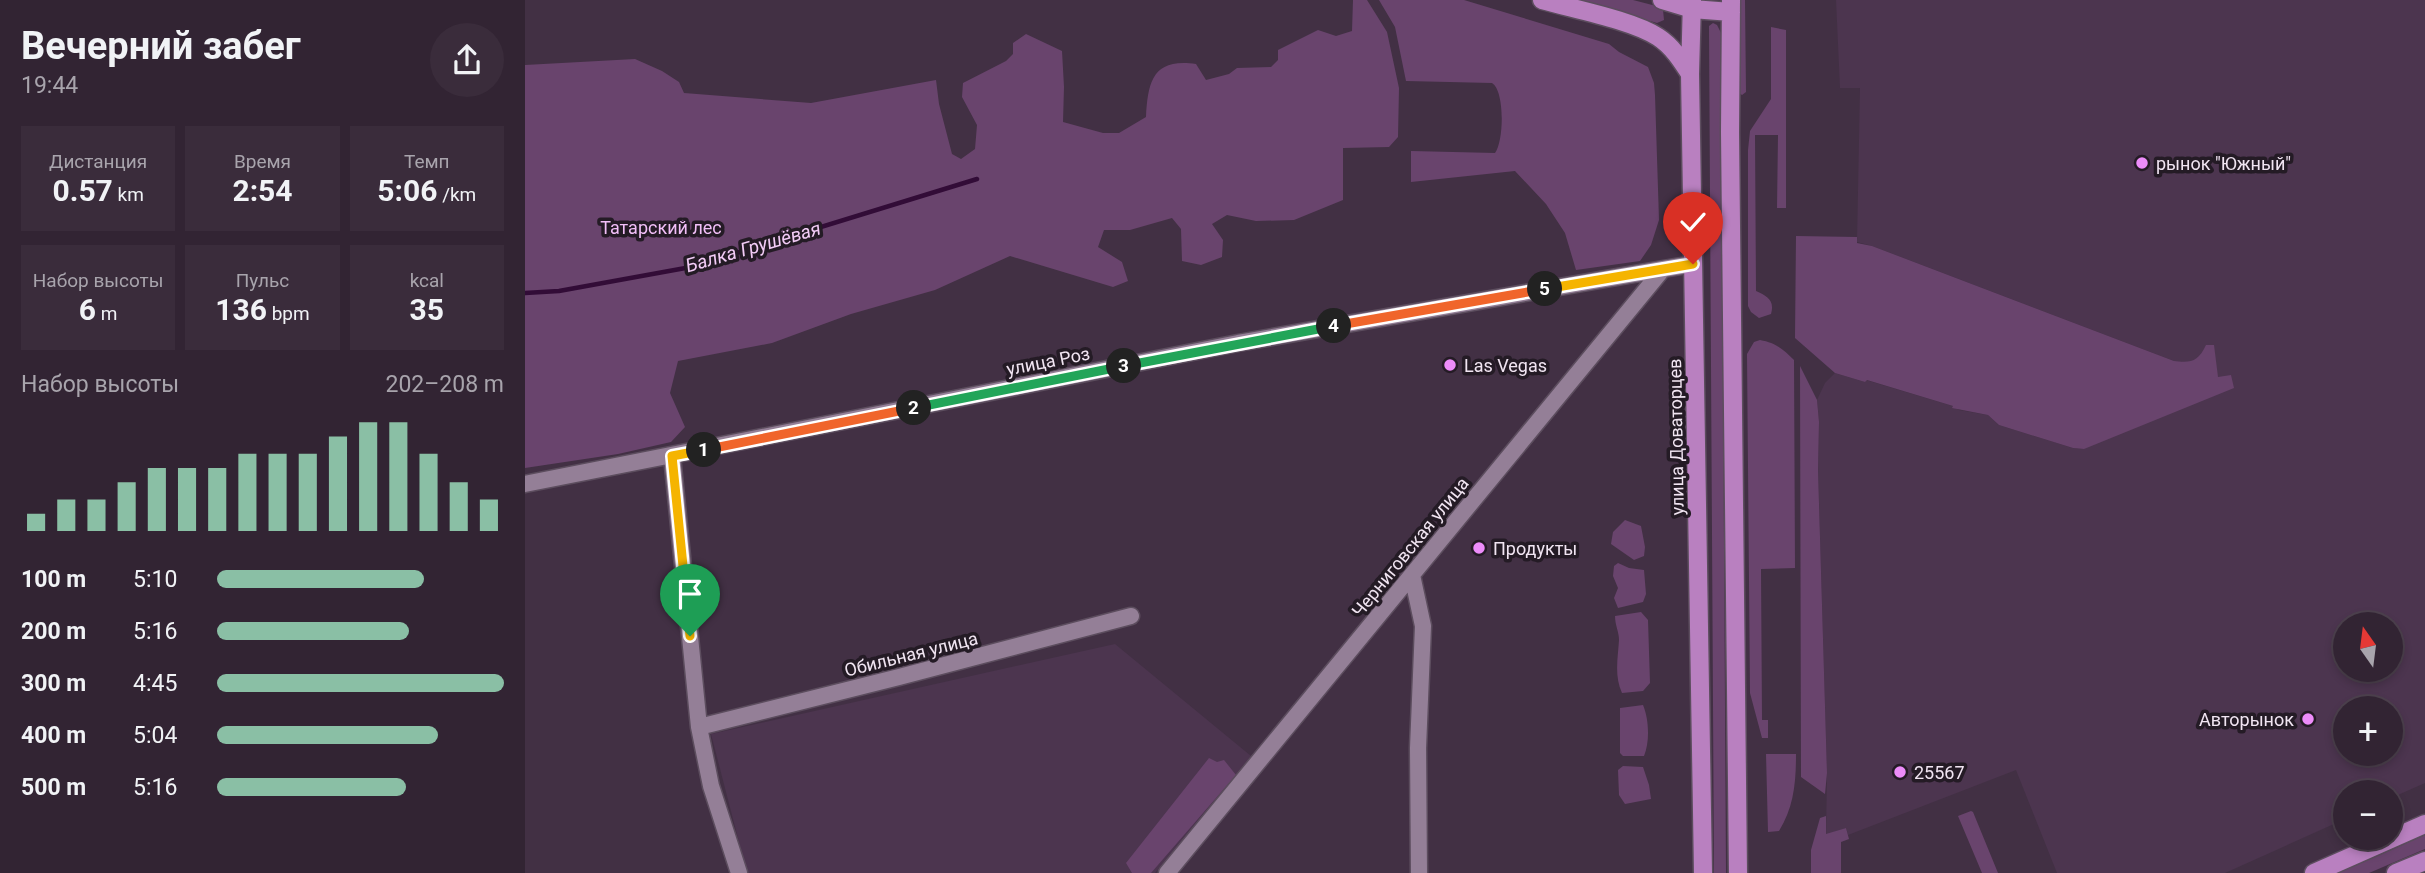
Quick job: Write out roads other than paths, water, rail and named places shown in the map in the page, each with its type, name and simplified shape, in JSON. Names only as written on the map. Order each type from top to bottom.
[{"type":"main road","points":[[1542,0],[1657,36],[1670,46],[1691,74]]},
{"type":"main road","points":[[1662,0],[1692,5],[1731,6],[1738,873]]},
{"type":"main road","name":"улица Доваторцев","points":[[1692,5],[1693,264],[1703,873]]},
{"type":"main road","points":[[2313,873],[2425,824]]},
{"type":"main road","points":[[2396,873],[2425,860]]},
{"type":"street","points":[[1663,269],[1693,264]]},
{"type":"street","name":"улица Роз","points":[[525,484],[1238,343],[1663,269]]},
{"type":"street","name":"Черниговская улица","points":[[1167,873],[1663,269]]},
{"type":"street","points":[[672,456],[699,727],[711,786],[739,873]]},
{"type":"street","points":[[1412,575],[1423,626],[1418,748],[1419,873]]},
{"type":"street","name":"Обильная улица","points":[[699,727],[1131,616]]},
{"type":"waterway","name":"Балка Грушёвая","points":[[525,293],[559,291],[691,267],[977,179]]},
{"type":"place","name":"рынок \"Южный\"","points":[[2142,163]]},
{"type":"place","name":"Las Vegas","points":[[1450,365]]},
{"type":"place","name":"Продукты","points":[[1479,548]]},
{"type":"place","name":"Авторынок","points":[[2308,719]]},
{"type":"place","name":"25567","points":[[1900,772]]},
{"type":"park label","name":"Татарский лес","points":[[661,227]]}]
